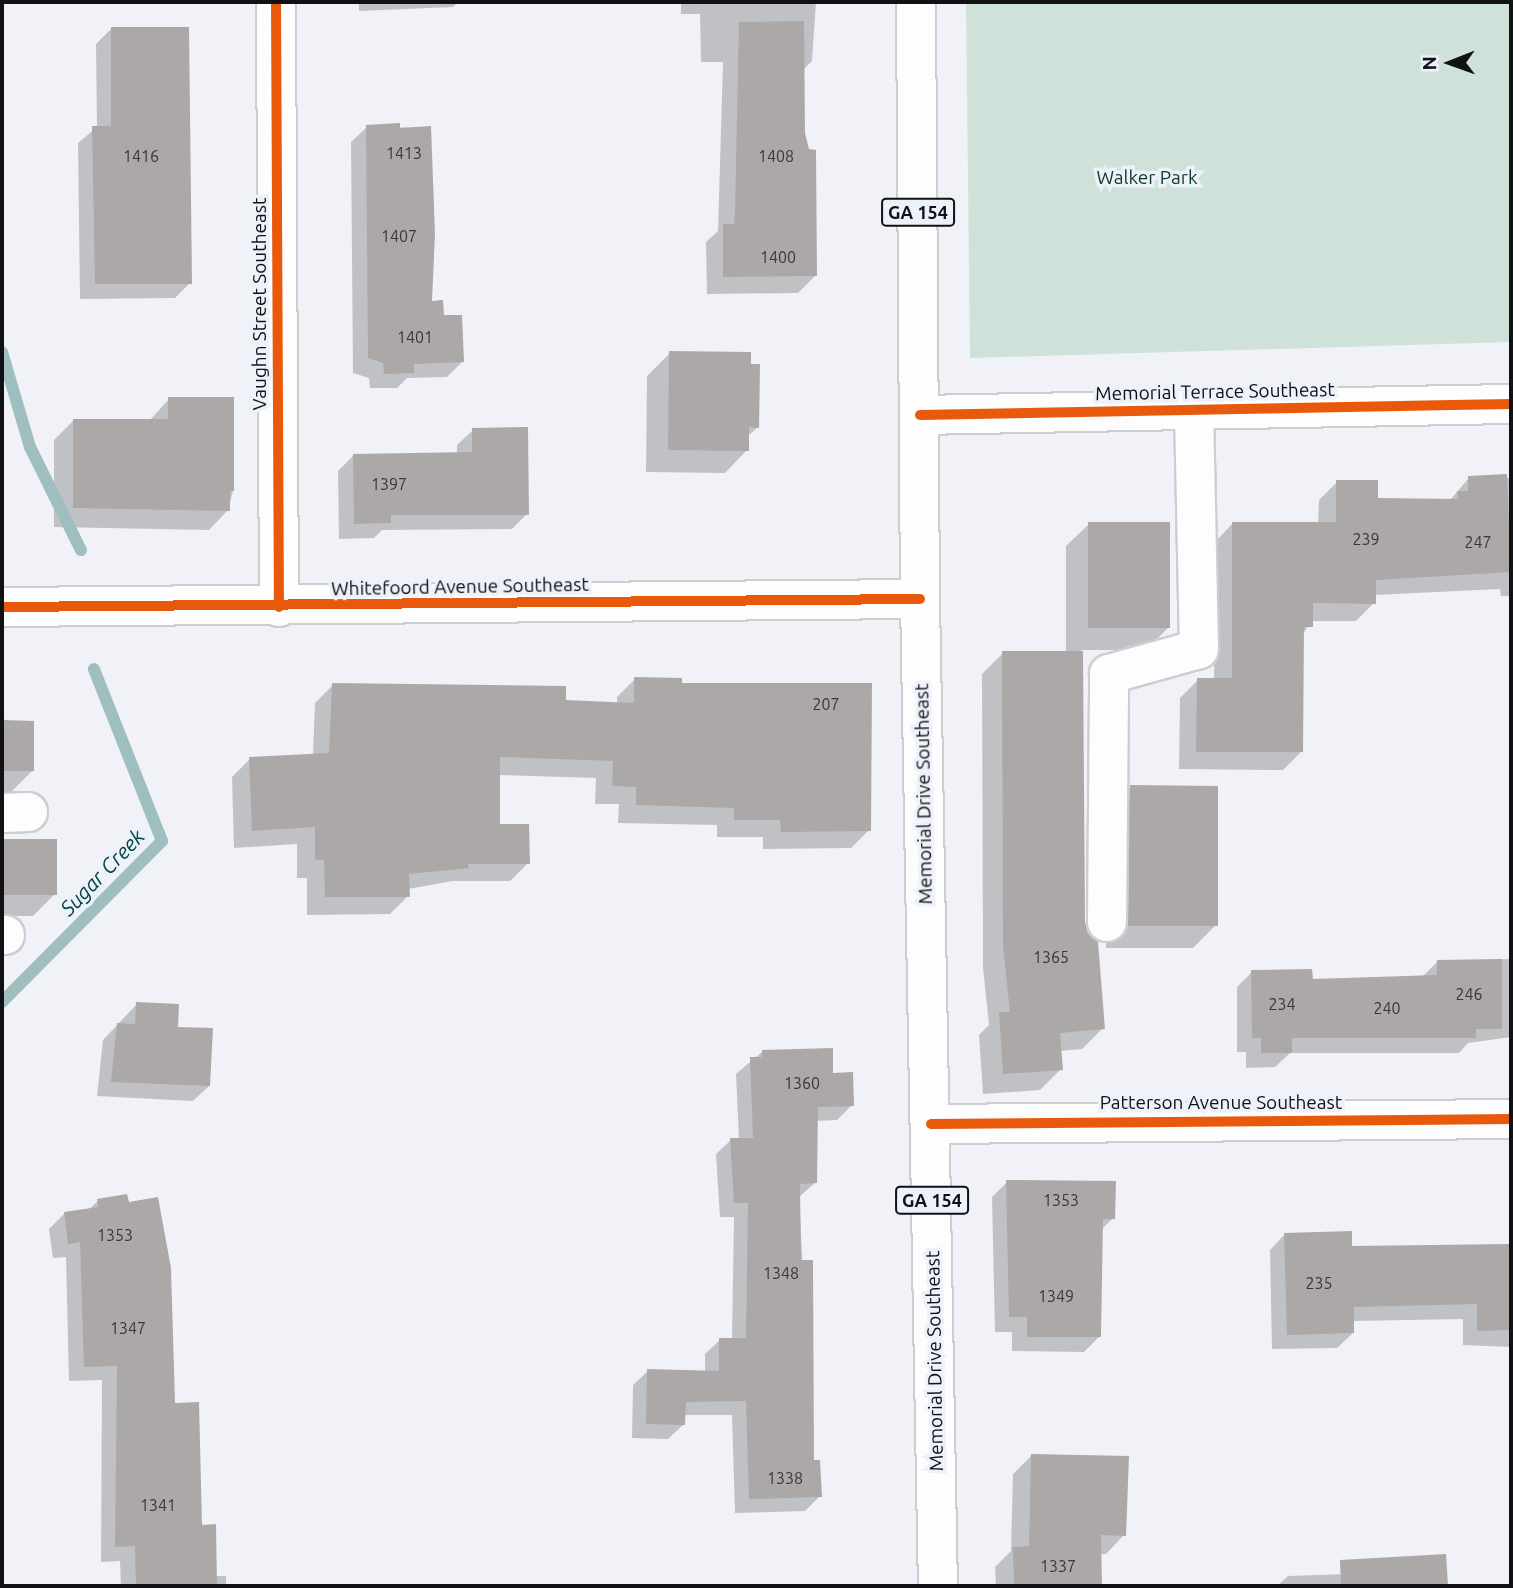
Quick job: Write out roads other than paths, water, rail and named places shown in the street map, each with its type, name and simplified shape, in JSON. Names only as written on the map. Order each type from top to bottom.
[{"type":"street","name":"Vaughn Street Southeast","points":[[276,2],[279,607]]},
{"type":"street","name":"Memorial Drive Southeast","points":[[916,2],[920,599],[938,1586]]},
{"type":"street","name":"Memorial Terrace Southeast","points":[[920,415],[1511,404]]},
{"type":"street","points":[[1107,922],[1109,674],[1199,649],[1195,410]]},
{"type":"street","name":"Whitefoord Avenue Southeast","points":[[2,607],[279,607],[920,599]]},
{"type":"street","name":"Patterson Avenue Southeast","points":[[931,1124],[1511,1119]]},
{"type":"waterway","name":"Sugar Creek","points":[[2,352],[30,447],[81,550]]},
{"type":"waterway","name":"Sugar Creek","points":[[2,1002],[162,841],[94,669]]},
{"type":"park label","name":"Walker Park","points":[[1147,178]]}]
